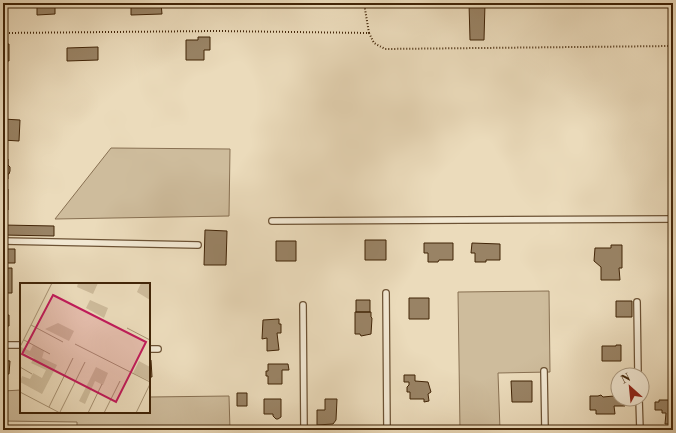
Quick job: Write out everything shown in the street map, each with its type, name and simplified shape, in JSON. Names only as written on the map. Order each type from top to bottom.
[{"type":"lane","points":[[272,221],[673,219]]},
{"type":"lane","points":[[3,241],[198,245]]},
{"type":"lane","points":[[386,293],[387,430]]},
{"type":"lane","points":[[637,302],[638,367]]},
{"type":"lane","points":[[303,305],[304,430]]},
{"type":"lane","points":[[3,345],[20,345]]},
{"type":"lane","points":[[150,349],[158,349]]},
{"type":"lane","points":[[544,371],[545,430]]},
{"type":"lane","points":[[639,407],[640,430]]},
{"type":"path","points":[[364,3],[369,33],[374,43],[385,49],[673,46]]},
{"type":"path","points":[[3,33],[217,31],[369,33]]},
{"type":"shaded area","points":[[111,148],[230,149],[229,216],[55,219]]},
{"type":"shaded area","points":[[549,291],[550,372],[498,373],[500,430],[460,430],[458,292]]},
{"type":"shaded area","points":[[20,390],[20,413],[150,413],[150,397],[229,396],[230,430],[77,430],[77,422],[3,421],[3,391]]},
{"type":"building","points":[[37,3],[55,3],[55,14],[37,15]]},
{"type":"building","points":[[131,3],[161,3],[162,14],[131,15]]},
{"type":"building","points":[[434,3],[452,3],[452,5],[435,7]]},
{"type":"building","points":[[469,3],[485,3],[484,40],[470,40]]},
{"type":"building","points":[[198,37],[210,37],[210,50],[204,50],[204,60],[186,60],[186,40],[198,40]]},
{"type":"building","points":[[3,44],[9,44],[9,61],[3,61]]},
{"type":"building","points":[[98,47],[98,60],[67,61],[67,48]]},
{"type":"building","points":[[3,119],[20,120],[19,141],[3,140]]},
{"type":"building","points":[[8,159],[10,171],[8,174],[8,179],[3,179],[3,160]]},
{"type":"building","points":[[3,189],[8,189],[8,210],[3,210]]},
{"type":"building","points":[[3,225],[54,226],[54,236],[3,235]]},
{"type":"building","points":[[205,230],[227,231],[226,265],[204,265]]},
{"type":"building","points":[[365,240],[386,240],[386,260],[365,260]]},
{"type":"building","points":[[276,241],[296,241],[296,261],[276,261]]},
{"type":"building","points":[[424,243],[453,243],[453,260],[428,262],[428,253],[424,253]]},
{"type":"building","points":[[472,243],[500,244],[500,260],[475,262],[475,253],[471,253]]},
{"type":"building","points":[[611,245],[622,245],[622,268],[619,268],[620,280],[601,280],[601,267],[594,261],[595,248],[611,248]]},
{"type":"building","points":[[3,249],[15,249],[15,263],[3,263]]},
{"type":"building","points":[[3,268],[12,268],[12,293],[3,293]]},
{"type":"building","points":[[409,298],[429,298],[429,319],[409,319]]},
{"type":"building","points":[[356,300],[370,300],[370,312],[356,312]]},
{"type":"building","points":[[616,301],[632,301],[632,317],[616,317]]},
{"type":"building","points":[[3,309],[6,309],[5,315],[9,315],[9,326],[5,326],[5,332],[3,332]]},
{"type":"building","points":[[355,312],[371,312],[371,334],[361,336],[360,334],[355,334]]},
{"type":"building","points":[[279,319],[279,324],[281,324],[281,333],[277,333],[279,350],[267,351],[267,338],[262,339],[263,320]]},
{"type":"building","points":[[621,345],[621,361],[602,361],[602,346]]},
{"type":"building","points":[[3,360],[10,361],[9,374],[3,374]]},
{"type":"building","points":[[150,360],[151,360],[152,377],[150,377]]},
{"type":"building","points":[[268,364],[288,364],[289,370],[282,370],[282,384],[268,384],[268,376],[266,376],[266,371],[268,371]]},
{"type":"building","points":[[404,375],[415,375],[415,381],[428,382],[431,392],[428,394],[429,401],[424,402],[424,399],[410,399],[410,392],[407,392],[409,382],[404,382]]},
{"type":"building","points":[[511,381],[532,381],[532,402],[512,402]]},
{"type":"building","points":[[237,393],[247,393],[247,406],[237,406]]},
{"type":"building","points":[[601,395],[603,397],[610,396],[610,407],[614,407],[615,414],[596,414],[596,410],[590,410],[590,396]]},
{"type":"building","points":[[670,396],[673,396],[673,424],[665,424],[666,413],[662,413],[662,410],[655,410],[655,402],[659,402],[659,400],[670,400]]},
{"type":"building","points":[[264,399],[281,399],[281,417],[276,419],[273,414],[264,414]]},
{"type":"building","points":[[325,399],[337,399],[336,420],[333,424],[317,425],[317,410],[325,410]]}]
